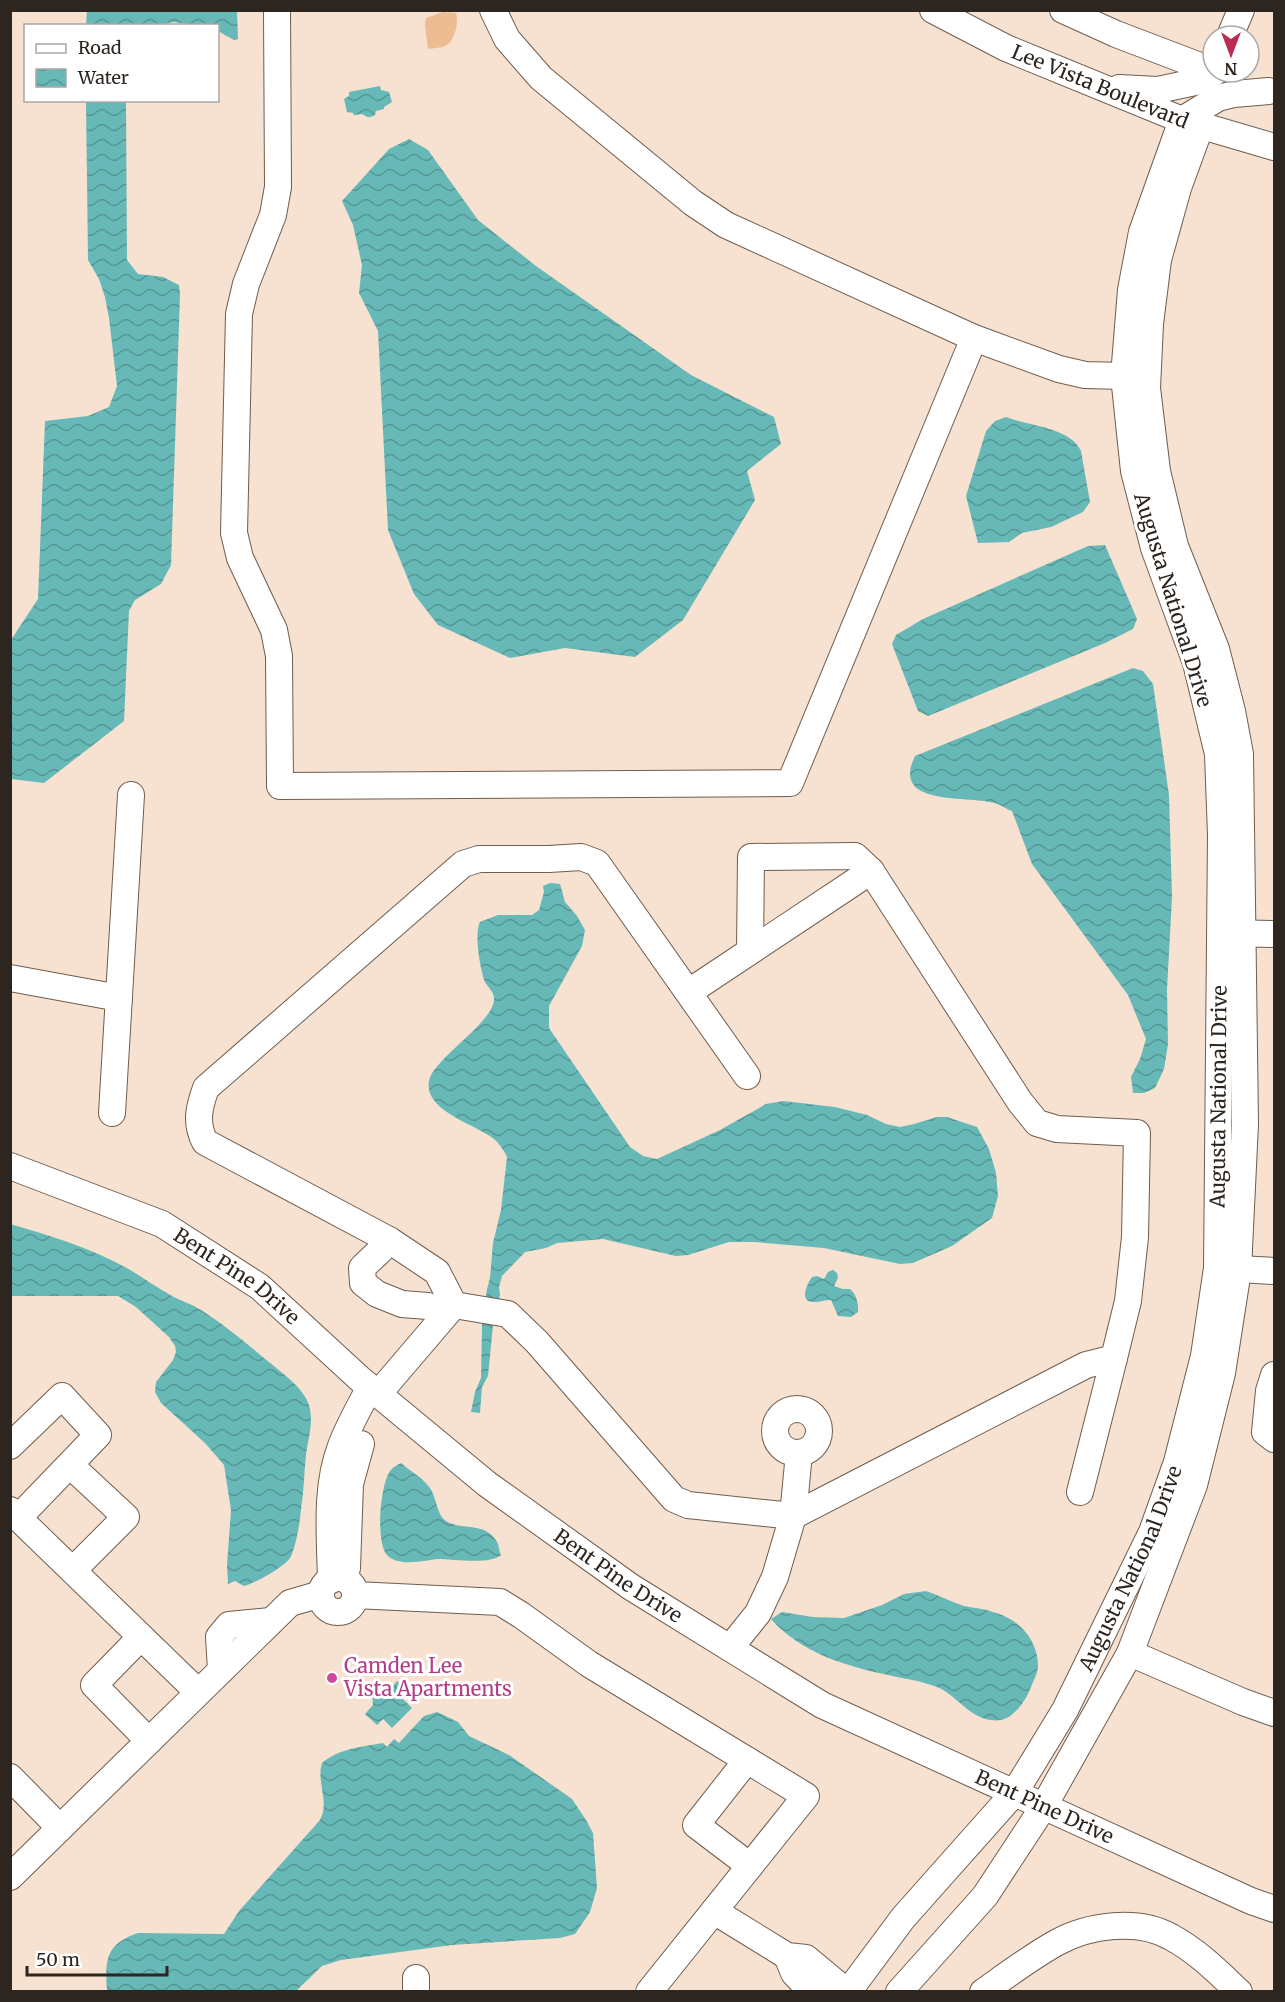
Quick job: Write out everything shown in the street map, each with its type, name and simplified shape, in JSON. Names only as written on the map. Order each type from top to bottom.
[{"type":"street","points":[[278,10],[278,188],[273,215],[246,284],[239,314],[234,533],[240,558],[273,630],[279,656],[280,786],[790,783],[974,338]]},
{"type":"street","points":[[493,10],[507,39],[542,78],[693,203],[726,225],[974,338],[1059,369],[1085,375],[1124,376]]},
{"type":"street","name":"Lee Vista Boulevard","points":[[933,10],[1006,48],[1098,86],[1191,123],[1275,147]]},
{"type":"street","points":[[1063,10],[1116,34],[1201,67]]},
{"type":"street","points":[[1235,24],[1241,10]]},
{"type":"street","points":[[1098,86],[1158,90],[1201,79]]},
{"type":"street","points":[[1249,84],[1272,92]]},
{"type":"street","points":[[1191,123],[1218,98],[1234,94],[1272,92]]},
{"type":"street","name":"Augusta National Drive","points":[[899,1992],[985,1896],[1044,1806],[1130,1653],[1194,1485],[1222,1373],[1228,1269],[1245,1124],[1231,933],[1221,835],[1218,754],[1196,663],[1154,548],[1134,471],[1124,376],[1131,290],[1142,232],[1191,123]]},
{"type":"street","name":"Augusta National Drive","points":[[1191,123],[1178,188],[1158,260],[1150,324],[1147,388],[1157,471],[1175,546],[1216,649],[1240,754],[1242,830],[1231,933]]},
{"type":"street","points":[[112,1113],[131,795]]},
{"type":"street","points":[[750,951],[752,857],[855,856],[871,871],[1020,1102],[1037,1123],[1057,1129],[1137,1133],[1135,1237],[1128,1301],[1080,1492]]},
{"type":"street","points":[[457,1310],[437,1272],[389,1240],[205,1142],[199,1130],[198,1119],[206,1088],[463,864],[479,859],[549,860],[581,857],[597,863],[747,1076]]},
{"type":"street","points":[[689,992],[871,871]]},
{"type":"street","points":[[1231,933],[1275,934]]},
{"type":"street","points":[[10,978],[119,998]]},
{"type":"street","name":"Bent Pine Drive","points":[[10,1166],[162,1224],[260,1287],[378,1393],[487,1484],[631,1587],[822,1704],[1251,1902],[1275,1909]]},
{"type":"street","points":[[389,1240],[362,1268],[363,1283],[377,1294],[402,1304],[508,1314],[537,1342],[674,1499],[687,1505],[793,1516],[1086,1365],[1114,1358]]},
{"type":"street","points":[[1228,1269],[1275,1271]]},
{"type":"street","name":"Augusta National Drive","points":[[848,1992],[903,1918],[1015,1792],[1065,1710],[1152,1532],[1177,1462],[1228,1269]]},
{"type":"street","points":[[338,1587],[350,1484],[345,1465],[369,1426],[378,1393],[457,1310]]},
{"type":"street","points":[[1273,1386],[1265,1432],[1275,1439]]},
{"type":"street","points":[[10,1446],[62,1396],[98,1435],[70,1465],[15,1514],[198,1692]]},
{"type":"street","points":[[730,1648],[758,1613],[775,1577],[793,1516],[799,1453]]},
{"type":"street","points":[[70,1465],[126,1517],[73,1570]]},
{"type":"street","points":[[10,1877],[198,1692],[221,1660],[260,1622],[290,1603],[338,1587],[410,1599],[421,1590],[457,1595],[472,1590],[490,1601],[500,1602],[589,1664],[806,1796],[649,1992]]},
{"type":"street","points":[[141,1637],[94,1685],[149,1741]]},
{"type":"street","points":[[1130,1653],[1243,1702],[1275,1713]]},
{"type":"street","points":[[747,1760],[696,1825],[750,1866]]},
{"type":"street","points":[[10,1777],[60,1828]]},
{"type":"street","points":[[714,1911],[788,1956],[806,1958],[848,1992]]},
{"type":"street","points":[[983,1992],[1058,1942],[1091,1930],[1121,1924],[1144,1926],[1170,1936],[1208,1962],[1239,1992]]},
{"type":"street","points":[[788,1956],[794,1973],[812,1992]]},
{"type":"shaded area","points":[[443,12],[456,13],[457,22],[453,37],[443,47],[428,49],[426,18]]},
{"type":"water","points":[[87,11],[237,11],[238,39],[234,40],[219,32],[219,24],[174,22],[86,24]]},
{"type":"water","points":[[380,86],[381,90],[389,92],[392,102],[384,109],[376,111],[375,115],[370,117],[347,112],[344,99],[349,96],[349,92]]},
{"type":"water","points":[[86,102],[126,102],[127,260],[138,274],[163,277],[179,285],[180,294],[171,565],[161,584],[135,600],[129,611],[124,721],[44,783],[11,779],[11,640],[38,599],[45,421],[88,416],[109,407],[117,386],[105,297],[99,279],[88,260]]},
{"type":"water","points":[[409,139],[428,150],[478,220],[536,266],[691,375],[774,417],[781,444],[747,471],[755,500],[683,620],[635,657],[565,648],[510,658],[438,625],[414,594],[388,530],[378,331],[359,293],[362,265],[353,225],[342,201],[389,149]]},
{"type":"water","points":[[1006,417],[1059,433],[1076,443],[1081,451],[1090,502],[1083,512],[1051,527],[1022,533],[1009,542],[978,543],[966,496],[986,431],[995,421]]},
{"type":"water","points":[[1105,545],[1137,619],[1133,629],[1105,643],[928,716],[918,711],[892,644],[896,635],[923,619],[1088,546]]},
{"type":"water","points":[[1133,668],[1143,671],[1153,684],[1169,795],[1172,897],[1167,990],[1168,1044],[1164,1069],[1155,1088],[1144,1093],[1133,1093],[1131,1077],[1146,1039],[1128,995],[1032,864],[1012,811],[995,803],[935,796],[922,791],[913,784],[910,772],[915,756]]},
{"type":"water","points":[[550,883],[560,884],[565,902],[585,930],[582,946],[549,1006],[549,1028],[630,1147],[643,1156],[657,1159],[720,1130],[766,1104],[783,1101],[835,1107],[900,1127],[937,1117],[947,1117],[977,1127],[989,1149],[996,1173],[998,1196],[992,1218],[952,1246],[913,1263],[900,1264],[824,1248],[754,1242],[729,1242],[688,1255],[676,1256],[603,1239],[557,1243],[546,1248],[525,1252],[502,1276],[493,1325],[488,1376],[482,1387],[480,1413],[471,1412],[475,1392],[481,1378],[482,1325],[493,1243],[501,1210],[507,1157],[494,1139],[442,1109],[429,1092],[429,1081],[441,1062],[484,1020],[494,1000],[484,980],[479,959],[478,927],[480,922],[498,915],[532,915],[539,910],[544,892],[543,886]]},
{"type":"water","points":[[10,1224],[54,1237],[98,1254],[198,1308],[244,1342],[302,1392],[309,1405],[311,1418],[299,1527],[290,1558],[281,1566],[244,1586],[235,1581],[228,1584],[231,1510],[224,1465],[205,1443],[161,1403],[155,1392],[156,1382],[173,1360],[176,1352],[169,1337],[136,1307],[118,1296],[11,1296]]},
{"type":"water","points":[[833,1270],[837,1273],[838,1278],[834,1286],[850,1289],[857,1299],[858,1312],[851,1317],[838,1316],[831,1300],[810,1302],[805,1296],[806,1288],[812,1277],[817,1276],[824,1279],[828,1272]]},
{"type":"water","points":[[401,1463],[430,1488],[440,1514],[446,1521],[487,1531],[497,1542],[501,1555],[480,1561],[437,1559],[408,1562],[388,1556],[381,1540],[380,1515],[387,1478],[390,1471]]},
{"type":"water","points":[[926,1591],[964,1606],[988,1610],[1005,1616],[1026,1632],[1035,1648],[1038,1666],[1026,1697],[1011,1715],[1001,1720],[982,1718],[937,1687],[856,1667],[825,1656],[796,1641],[771,1619],[782,1612],[813,1617],[844,1618],[882,1605],[904,1594]]},
{"type":"water","points":[[397,1681],[409,1692],[403,1699],[412,1708],[392,1728],[383,1719],[377,1725],[365,1714],[373,1705],[372,1693],[383,1687],[390,1690]]},
{"type":"water","points":[[437,1712],[458,1722],[469,1736],[509,1755],[572,1799],[586,1820],[593,1833],[597,1888],[590,1912],[575,1934],[560,1938],[452,1945],[341,1960],[322,1966],[296,1991],[107,1991],[106,1971],[109,1955],[119,1942],[127,1937],[138,1933],[224,1934],[239,1911],[320,1820],[324,1806],[322,1763],[336,1754],[351,1749],[383,1743],[387,1747],[394,1739],[399,1743],[424,1716]]},
{"type":"place","name":"Camden Lee Vista Apartments","points":[[332,1678]]}]
